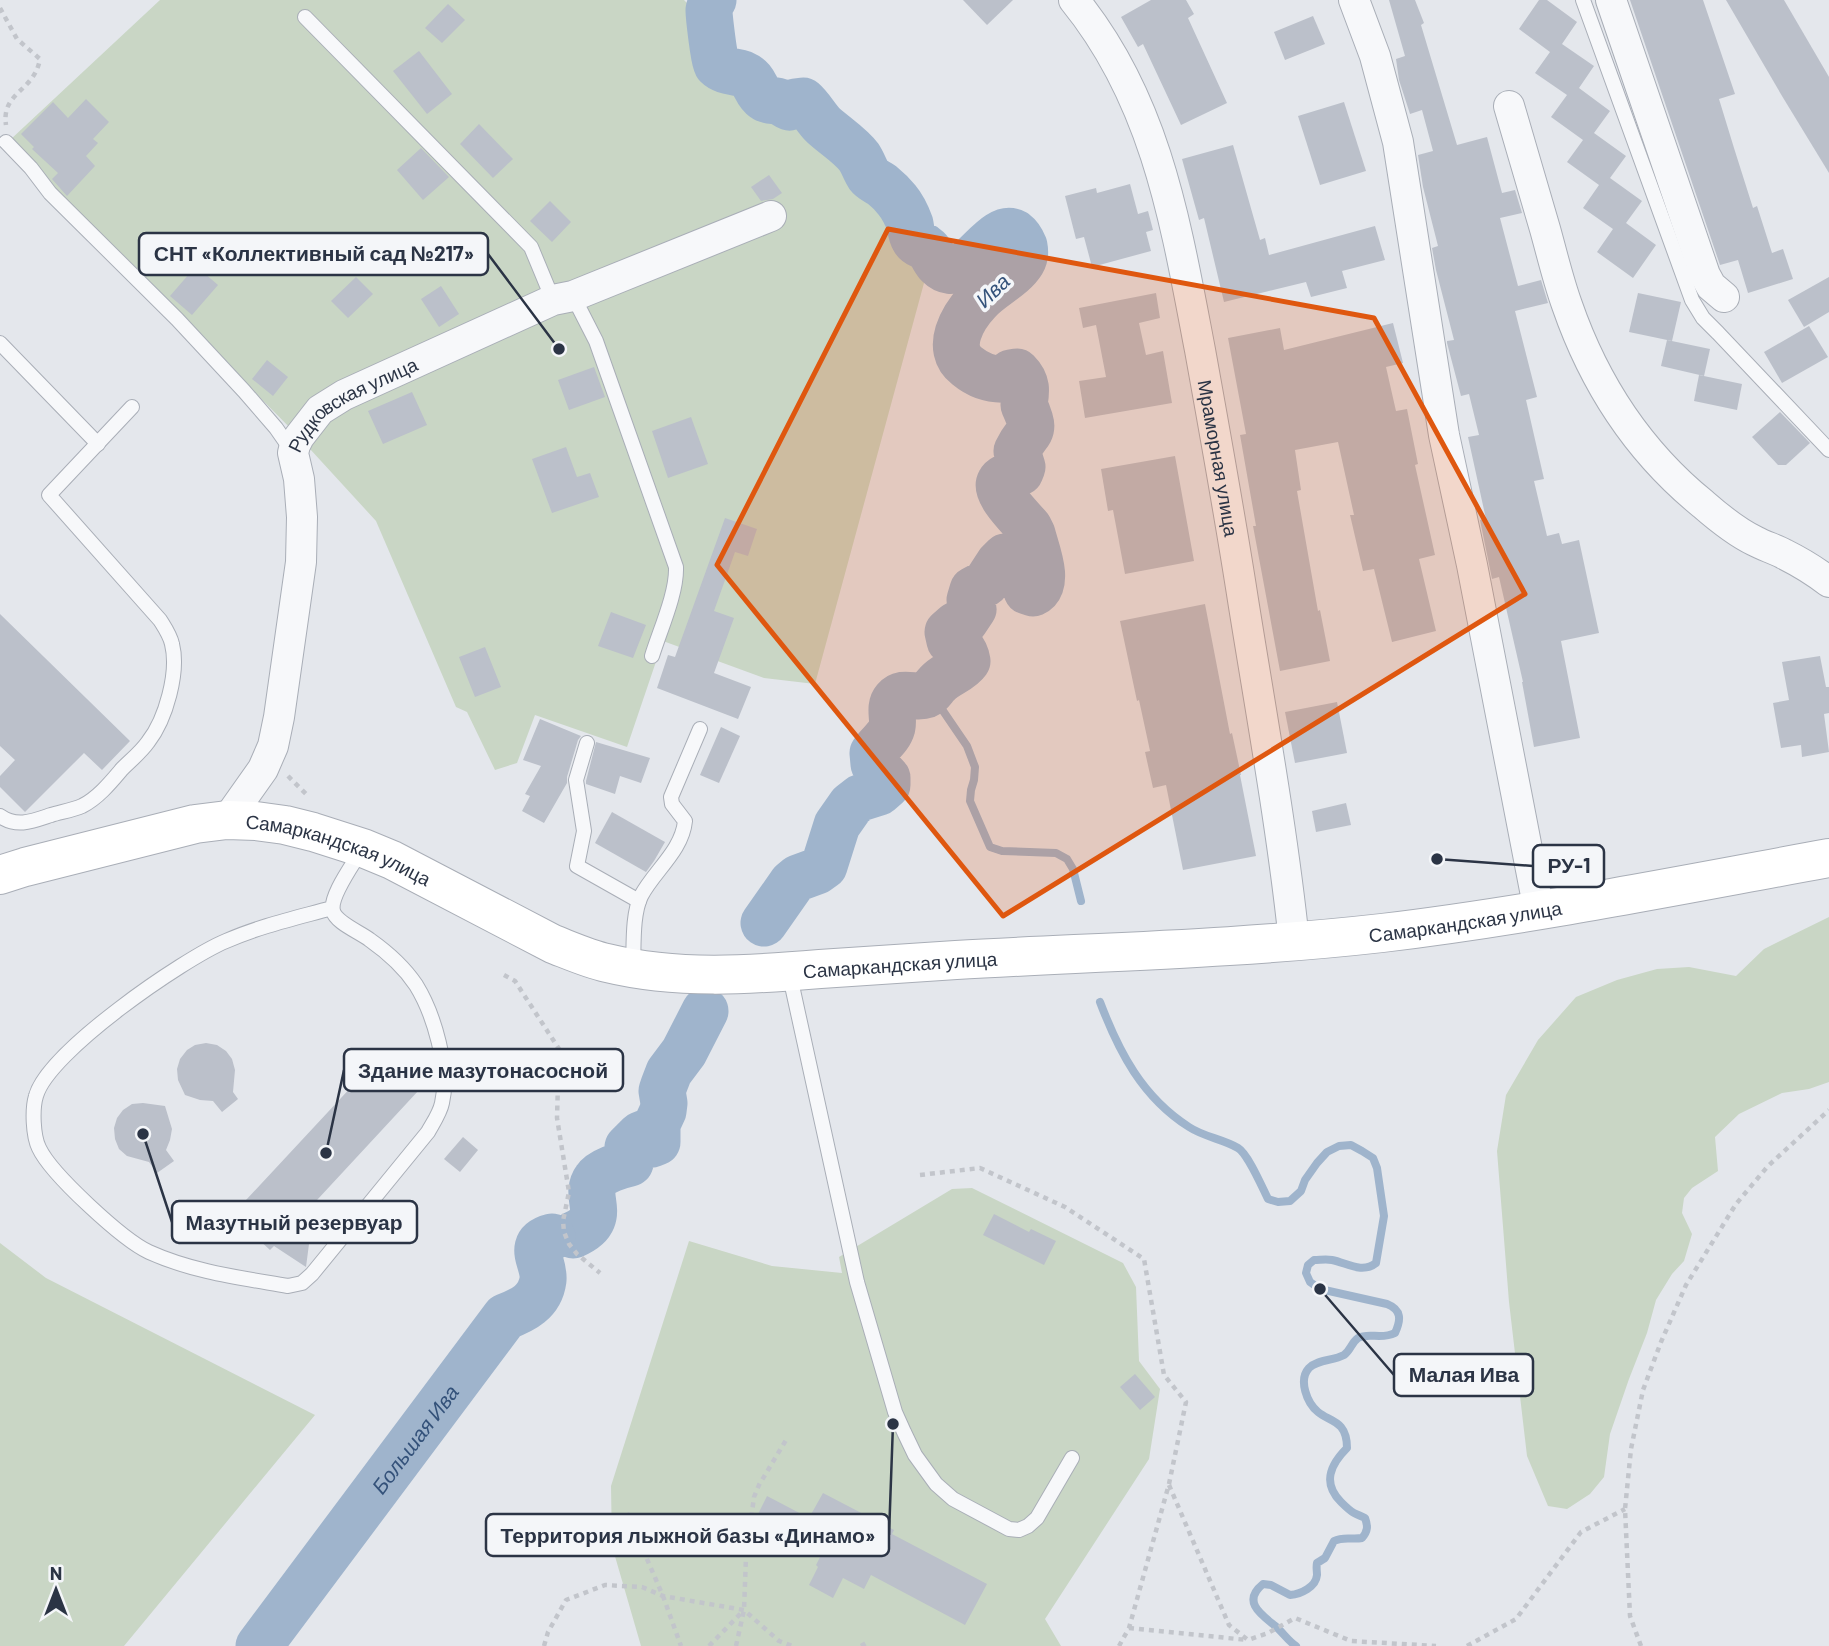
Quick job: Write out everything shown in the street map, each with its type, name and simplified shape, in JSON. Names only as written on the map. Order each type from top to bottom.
[{"type":"street","name":"Мраморная улица","points":[[1074,0],[1107,45],[1129,88],[1155,152],[1177,229],[1227,495],[1294,941]]},
{"type":"street","points":[[1354,0],[1375,56],[1398,142],[1444,435],[1475,578],[1539,911]]},
{"type":"street","points":[[1611,0],[1705,275],[1711,286],[1724,297]]},
{"type":"street","points":[[1509,106],[1566,303],[1585,349],[1620,415],[1645,448],[1701,503],[1755,541],[1807,566],[1829,582]]},
{"type":"street","name":"Рудковская улица","points":[[227,820],[264,769],[273,746],[301,562],[301,506],[293,453],[299,437],[320,410],[344,395],[563,298],[771,215]]},
{"type":"street","name":"Самаркандская улица","points":[[0,875],[195,824],[227,820],[285,825],[337,838],[391,860],[553,944],[605,963],[658,972],[710,975],[1212,947],[1380,933],[1539,911],[1829,858]]},
{"type":"lane","points":[[1583,0],[1692,300],[1710,326],[1829,450]]},
{"type":"lane","points":[[305,17],[531,247],[563,298],[596,341],[676,567],[675,583],[652,656]]},
{"type":"lane","points":[[6,142],[50,193],[177,319],[236,382],[276,428],[293,453]]},
{"type":"lane","points":[[0,343],[98,444]]},
{"type":"lane","points":[[0,816],[11,822],[27,823],[82,806],[149,741],[161,721],[170,695],[172,640],[160,620],[49,495],[132,408]]},
{"type":"lane","points":[[634,968],[639,901],[675,847],[684,827],[685,821],[672,804],[671,797],[700,729]]},
{"type":"lane","points":[[587,743],[576,780],[584,831],[577,866],[639,901]]},
{"type":"lane","points":[[332,908],[258,928],[196,956],[150,986],[78,1043],[44,1079],[35,1097],[34,1133],[38,1148],[59,1177],[130,1241],[149,1252],[204,1271],[296,1286],[312,1274],[428,1132],[436,1118],[442,1105],[443,1065],[432,1023],[420,993],[407,973],[394,960],[339,919],[332,908],[336,893],[363,848]]},
{"type":"lane","points":[[789,972],[857,1282],[895,1412],[915,1455],[936,1484],[953,1499],[999,1525],[1019,1530],[1037,1518],[1072,1458]]},
{"type":"path","points":[[0,8],[17,39],[40,59],[36,74],[7,106],[5,114],[9,137],[6,142]]},
{"type":"path","points":[[503,975],[515,981],[559,1049],[557,1118],[569,1192],[563,1221],[564,1232],[577,1254],[600,1273]]},
{"type":"path","points":[[1641,1646],[1630,1616],[1625,1509],[1631,1449],[1643,1390],[1686,1285],[1736,1204],[1768,1166],[1829,1110]]},
{"type":"path","points":[[920,1175],[980,1168],[1065,1207],[1144,1259],[1164,1375],[1186,1402],[1169,1484],[1129,1628],[1119,1646]]},
{"type":"path","points":[[736,1646],[744,1610],[746,1557],[754,1497],[786,1440]]},
{"type":"path","points":[[1169,1484],[1229,1625],[1248,1640]]},
{"type":"path","points":[[1468,1646],[1517,1619],[1581,1532],[1625,1509]]},
{"type":"path","points":[[627,1513],[663,1596],[681,1646]]},
{"type":"path","points":[[544,1646],[548,1632],[566,1600],[605,1585],[642,1587],[663,1596],[744,1610],[780,1643],[792,1646]]},
{"type":"path","points":[[709,1646],[744,1610]]},
{"type":"path","points":[[1129,1628],[1248,1640],[1268,1633],[1295,1618],[1351,1640],[1436,1646]]},
{"type":"path","points":[[862,1646],[869,1642]]},
{"type":"highlighted area","points":[[888,229],[1374,318],[1525,594],[1003,916],[717,565]]},
{"type":"green space","points":[[160,0],[684,0],[691,7],[930,261],[815,684],[764,678],[663,641],[627,747],[535,715],[517,763],[495,770],[467,712],[456,707],[376,521],[299,437],[48,183],[10,140]]},
{"type":"green space","points":[[1829,917],[1829,1082],[1809,1089],[1782,1093],[1739,1114],[1715,1137],[1718,1171],[1692,1188],[1684,1198],[1682,1213],[1692,1234],[1684,1261],[1672,1274],[1656,1300],[1647,1333],[1610,1434],[1604,1477],[1590,1494],[1567,1509],[1548,1506],[1527,1456],[1509,1302],[1497,1151],[1506,1095],[1538,1040],[1576,997],[1617,980],[1657,969],[1689,967],[1736,976],[1764,949]]},
{"type":"green space","points":[[972,1188],[1123,1263],[1136,1287],[1139,1361],[1160,1389],[1149,1459],[1045,1619],[1061,1646],[641,1646],[612,1546],[611,1486],[689,1241],[772,1266],[842,1273],[839,1257],[952,1189]]},
{"type":"green space","points":[[0,1243],[46,1278],[315,1415],[124,1646],[0,1646]]},
{"type":"building","points":[[963,0],[1013,0],[987,25]]},
{"type":"building","points":[[1151,0],[1186,0],[1194,14],[1188,18],[1227,103],[1181,125],[1143,44],[1138,47],[1121,17]]},
{"type":"building","points":[[1389,0],[1415,0],[1424,23],[1421,25],[1457,145],[1487,137],[1502,193],[1515,190],[1522,213],[1500,218],[1518,286],[1541,280],[1548,303],[1515,311],[1537,397],[1526,400],[1544,479],[1534,481],[1547,536],[1559,533],[1562,544],[1579,540],[1599,633],[1561,641],[1580,738],[1534,747],[1523,682],[1499,577],[1492,579],[1480,520],[1486,519],[1468,437],[1479,435],[1469,394],[1461,396],[1447,343],[1454,340],[1436,270],[1432,248],[1438,246],[1418,155],[1433,151],[1422,110],[1410,114],[1399,80],[1396,59],[1405,56]]},
{"type":"building","points":[[1539,0],[1547,0],[1577,22],[1562,44],[1594,66],[1579,88],[1610,111],[1594,133],[1626,156],[1610,178],[1642,201],[1626,223],[1656,245],[1633,278],[1597,252],[1613,229],[1583,208],[1599,185],[1567,162],[1583,140],[1551,117],[1567,95],[1535,73],[1550,52],[1519,29]]},
{"type":"building","points":[[1630,0],[1703,0],[1735,94],[1719,99],[1753,208],[1757,206],[1772,253],[1783,249],[1793,279],[1748,293],[1738,260],[1720,265]]},
{"type":"building","points":[[1726,0],[1784,0],[1829,77],[1829,173],[1782,96]]},
{"type":"building","points":[[448,4],[465,20],[442,43],[425,28]]},
{"type":"building","points":[[1313,16],[1325,44],[1285,60],[1274,32]]},
{"type":"building","points":[[419,51],[452,94],[427,114],[393,71]]},
{"type":"building","points":[[86,99],[109,122],[93,139],[98,143],[86,156],[95,166],[67,196],[52,179],[58,173],[32,149],[34,147],[21,134],[53,102],[68,118]]},
{"type":"building","points":[[1344,102],[1366,171],[1320,185],[1298,116]]},
{"type":"building","points":[[479,124],[513,159],[493,178],[460,144]]},
{"type":"building","points":[[1233,145],[1260,240],[1265,238],[1269,255],[1375,226],[1385,260],[1342,271],[1347,288],[1311,297],[1306,282],[1224,302],[1204,218],[1199,220],[1182,159]]},
{"type":"building","points":[[421,148],[449,177],[423,200],[397,170]]},
{"type":"building","points":[[769,175],[782,193],[773,199],[761,201],[751,187]]},
{"type":"building","points":[[1130,184],[1138,214],[1148,211],[1153,230],[1146,232],[1151,251],[1092,267],[1084,237],[1076,239],[1065,196],[1096,188],[1097,193]]},
{"type":"building","points":[[550,201],[571,222],[552,242],[530,221]]},
{"type":"building","points":[[196,266],[218,285],[192,315],[170,296]]},
{"type":"building","points":[[356,277],[373,294],[348,318],[331,301]]},
{"type":"building","points":[[1829,277],[1829,312],[1804,327],[1788,300]]},
{"type":"building","points":[[441,286],[459,314],[439,327],[421,299]]},
{"type":"building","points":[[1156,293],[1160,318],[1139,323],[1146,355],[1163,351],[1172,403],[1085,418],[1079,381],[1106,377],[1096,325],[1083,328],[1079,308]]},
{"type":"building","points":[[1638,293],[1681,302],[1672,341],[1629,332]]},
{"type":"building","points":[[1393,323],[1403,363],[1386,367],[1396,411],[1407,409],[1418,464],[1415,465],[1435,555],[1419,559],[1436,631],[1392,642],[1374,569],[1363,571],[1350,515],[1354,515],[1338,442],[1295,450],[1301,490],[1297,491],[1318,611],[1320,610],[1330,661],[1280,671],[1253,526],[1256,526],[1240,435],[1246,434],[1228,338],[1280,328],[1284,350]]},
{"type":"building","points":[[1809,326],[1828,357],[1782,383],[1764,352]]},
{"type":"building","points":[[1667,340],[1710,349],[1704,376],[1661,366]]},
{"type":"building","points":[[267,360],[288,377],[273,396],[252,379]]},
{"type":"building","points":[[594,367],[605,397],[569,410],[558,380]]},
{"type":"building","points":[[1699,375],[1742,384],[1737,410],[1694,401]]},
{"type":"building","points":[[412,392],[427,425],[383,444],[368,411]]},
{"type":"building","points":[[1780,412],[1810,443],[1786,465],[1778,465],[1752,437]]},
{"type":"building","points":[[691,417],[708,464],[668,478],[652,431]]},
{"type":"building","points":[[566,447],[577,477],[590,473],[599,497],[552,513],[532,459]]},
{"type":"building","points":[[1175,456],[1194,561],[1125,574],[1113,510],[1108,511],[1101,469]]},
{"type":"building","points":[[725,518],[757,529],[748,556],[735,552],[714,611],[734,618],[714,673],[751,687],[738,719],[657,688],[668,655],[675,657]]},
{"type":"building","points":[[1205,604],[1256,856],[1183,870],[1166,785],[1153,788],[1145,752],[1150,751],[1120,621]]},
{"type":"building","points":[[611,612],[646,625],[633,658],[598,646]]},
{"type":"building","points":[[0,614],[130,741],[102,770],[84,753],[25,812],[0,787],[0,776],[15,760],[0,746]]},
{"type":"building","points":[[485,647],[501,687],[475,697],[459,657]]},
{"type":"building","points":[[1820,656],[1826,687],[1829,687],[1829,713],[1824,714],[1829,752],[1802,757],[1801,745],[1781,748],[1773,703],[1789,700],[1782,662]]},
{"type":"building","points":[[1337,702],[1347,753],[1295,763],[1285,712]]},
{"type":"building","points":[[540,719],[581,736],[567,783],[544,823],[522,811],[530,796],[525,794],[541,766],[523,760]]},
{"type":"building","points":[[721,727],[740,736],[719,783],[700,775]]},
{"type":"building","points":[[596,742],[650,758],[641,783],[620,776],[615,794],[586,784]]},
{"type":"building","points":[[1346,803],[1351,825],[1316,832],[1312,811]]},
{"type":"building","points":[[612,812],[665,842],[646,872],[595,843]]},
{"type":"building","points":[[195,1045],[217,1045],[226,1051],[235,1070],[233,1092],[238,1099],[222,1112],[213,1101],[185,1095],[178,1080],[180,1059]]},
{"type":"building","points":[[381,1055],[419,1090],[305,1213],[335,1231],[332,1235],[309,1244],[306,1267],[274,1246],[270,1250],[232,1215]]},
{"type":"building","points":[[132,1104],[165,1106],[172,1129],[166,1150],[174,1161],[157,1173],[149,1162],[127,1156],[119,1149],[115,1139],[114,1128],[123,1110]]},
{"type":"building","points":[[463,1137],[478,1150],[460,1172],[444,1159]]},
{"type":"building","points":[[994,1214],[1029,1232],[1031,1229],[1056,1241],[1044,1265],[983,1235]]},
{"type":"building","points":[[1135,1374],[1155,1397],[1140,1410],[1120,1387]]},
{"type":"building","points":[[823,1493],[894,1530],[892,1534],[987,1584],[965,1625],[871,1575],[864,1589],[843,1578],[833,1598],[809,1585],[823,1551],[757,1516],[767,1496],[809,1518]]},
{"type":"waterway","name":"Ива","points":[[713,0],[709,14],[717,65],[748,76],[766,99],[789,107],[795,102],[803,101],[823,125],[855,153],[870,177],[882,185],[901,205],[915,241],[928,250],[939,265],[948,270],[958,269],[997,236],[1006,232],[1015,233],[1025,250],[1018,267],[972,308],[962,324],[956,342],[960,359],[976,372],[1001,379],[1017,372],[1025,384],[1024,405],[1031,427],[1017,451],[1022,467],[1020,472],[1001,480],[999,487],[1032,534],[1041,566],[1041,583],[1033,593],[1027,591],[1020,565],[1005,557],[986,583],[973,590],[970,600],[973,609],[965,621],[948,632],[950,641],[962,648],[967,661],[928,694],[905,695],[895,700],[892,706],[891,731],[873,753],[874,764],[887,778],[887,785],[879,792],[860,798],[851,805],[837,825],[824,866],[792,883],[764,923]]},
{"type":"waterway","points":[[935,686],[937,702],[967,746],[975,767],[970,801],[990,847],[1002,851],[1056,853],[1067,859],[1073,869],[1081,901]]},
{"type":"waterway","points":[[1100,1002],[1124,1056],[1145,1087],[1172,1115],[1189,1127],[1242,1151],[1268,1199],[1290,1201],[1301,1191],[1317,1163],[1327,1152],[1339,1146],[1351,1145],[1362,1151],[1373,1158],[1377,1168],[1384,1216],[1376,1263],[1360,1268],[1332,1260],[1314,1260],[1308,1265],[1306,1273],[1310,1282],[1320,1289],[1392,1306],[1398,1312],[1399,1320],[1395,1333],[1358,1338],[1344,1355],[1309,1368],[1304,1379],[1310,1403],[1318,1412],[1339,1425],[1346,1437],[1347,1448],[1330,1474],[1332,1488],[1347,1508],[1365,1518],[1367,1528],[1362,1538],[1334,1541],[1325,1558],[1317,1563],[1316,1579],[1307,1589],[1290,1595],[1263,1584],[1257,1590],[1254,1596],[1255,1607],[1296,1646]]},
{"type":"waterway","name":"Большая Ива","points":[[573,1235],[591,1222],[594,1208],[592,1194],[596,1179],[602,1173],[630,1163],[632,1156],[628,1147],[640,1135],[645,1133],[652,1144],[657,1142],[657,1124],[663,1111],[664,1085],[705,1011]]},
{"type":"waterway","name":"Большая Ива","points":[[259,1646],[505,1317],[534,1300],[543,1280],[539,1244],[552,1237]]},
{"type":"place","name":"СНТ «Коллективный сад №217»","points":[[559,349]]},
{"type":"place","name":"РУ-1","points":[[1437,859]]},
{"type":"place","name":"Мазутный резервуар","points":[[143,1134]]},
{"type":"place","name":"Здание мазутонасосной","points":[[326,1153]]},
{"type":"place","name":"Малая Ива","points":[[1320,1289]]},
{"type":"place","name":"Территория лыжной базы «Динамо»","points":[[893,1424]]}]
